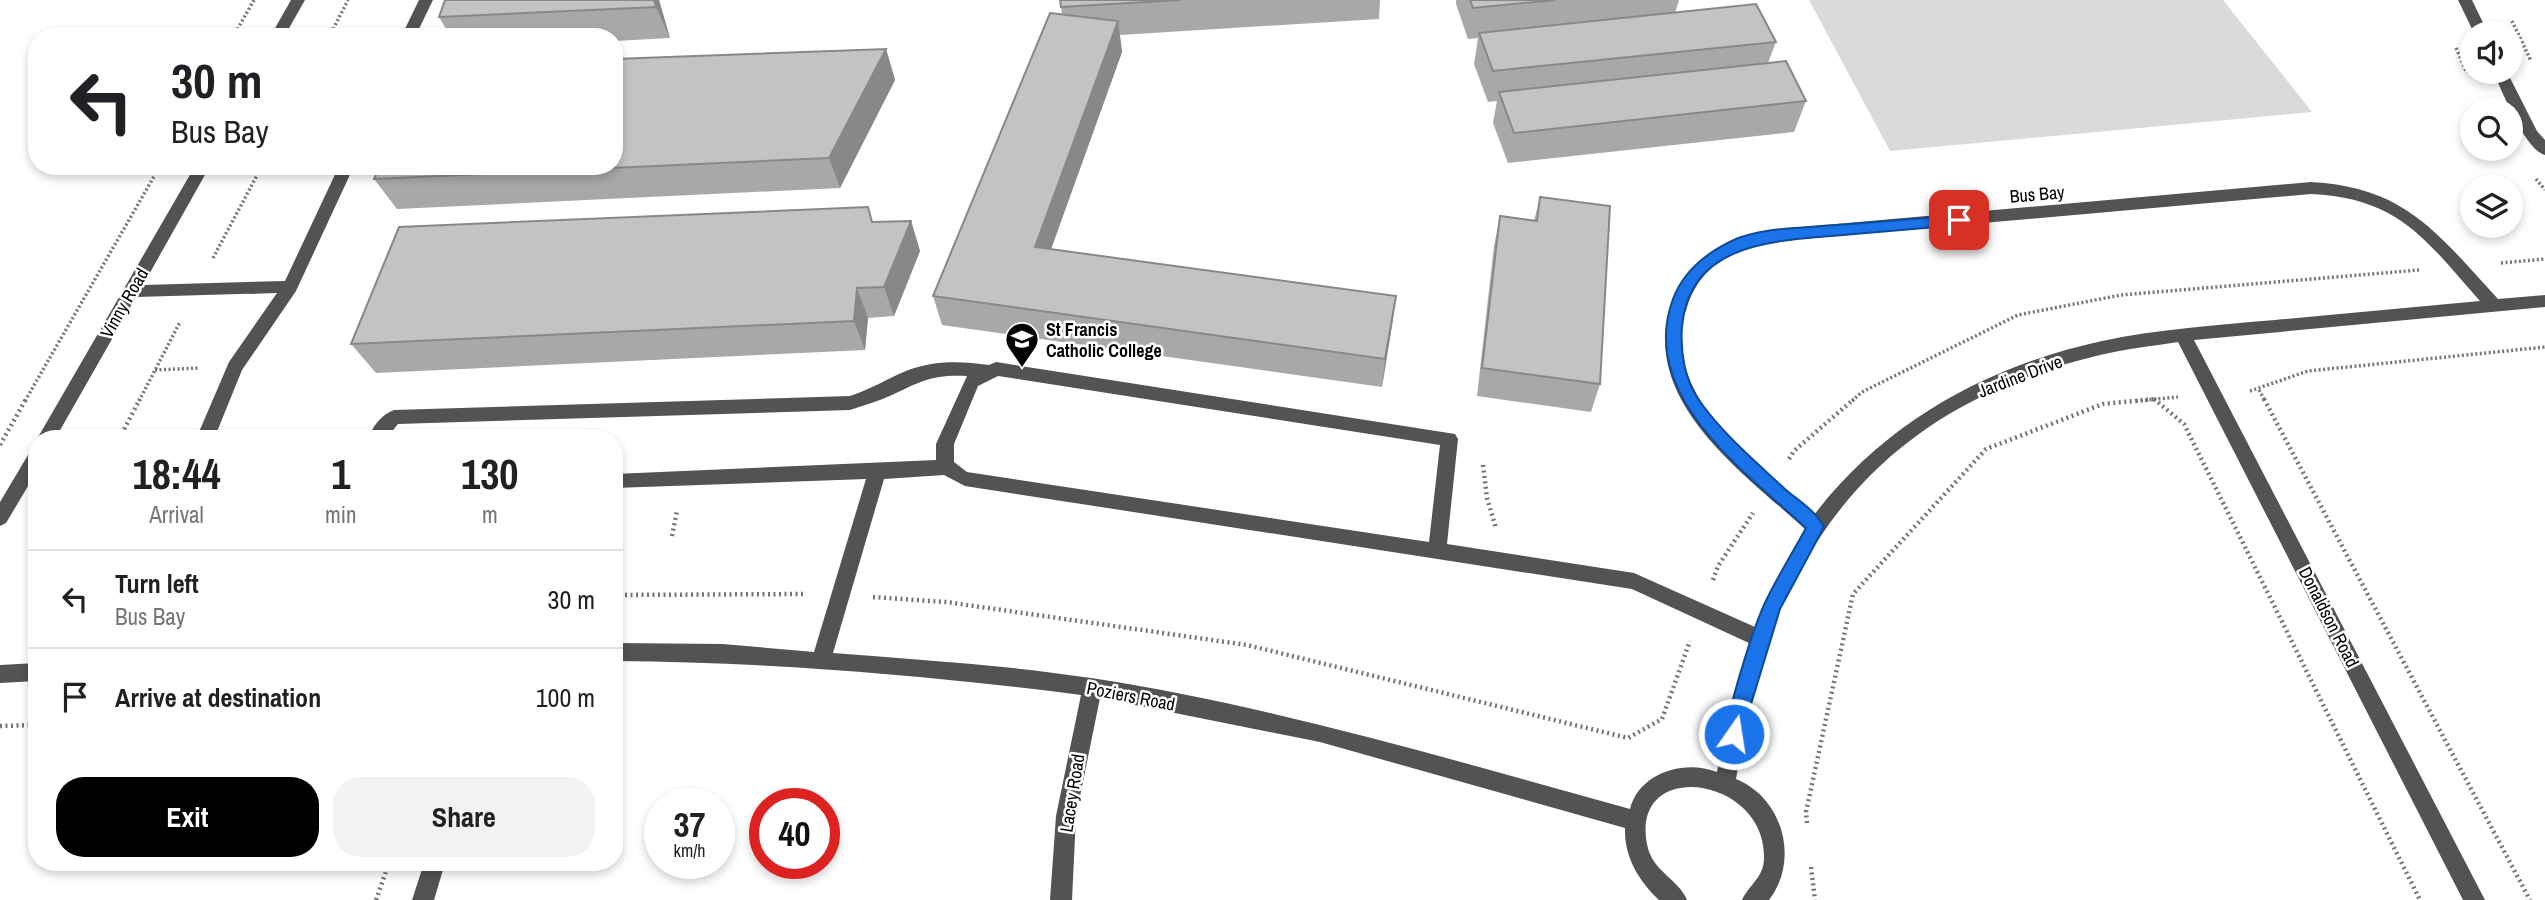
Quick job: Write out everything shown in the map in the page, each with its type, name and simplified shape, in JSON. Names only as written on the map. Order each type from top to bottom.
[{"type":"street","points":[[282,28],[298,0]]},
{"type":"street","points":[[412,28],[426,0]]},
{"type":"street","points":[[2465,0],[2475,21]]},
{"type":"street","points":[[2506,84],[2531,134],[2545,150]]},
{"type":"street","name":"Vinny Road","points":[[51,430],[198,175]]},
{"type":"street","points":[[209,430],[235,367],[290,287],[343,175]]},
{"type":"street","name":"Bus Bay","points":[[1815,527],[1715,433],[1694,406],[1680,379],[1674,342],[1676,312],[1687,282],[1710,260],[1742,243],[1779,235],[2311,188],[2345,190],[2394,208],[2420,228],[2494,306]]},
{"type":"street","points":[[131,291],[290,287]]},
{"type":"street","name":"Jardine Drive","points":[[1725,782],[1739,710],[1760,639],[1772,607],[1815,527],[1847,485],[1891,444],[1957,400],[2032,368],[2090,351],[2183,335],[2545,301]]},
{"type":"street","name":"Donaldson Road","points":[[2183,335],[2474,900]]},
{"type":"street","points":[[381,430],[394,418],[850,403],[885,391],[911,376],[944,368],[988,372],[1008,370],[1449,439],[1437,552]]},
{"type":"street","points":[[988,372],[971,382],[945,444],[943,455],[946,467],[953,474],[965,479],[1634,581],[1760,639]]},
{"type":"street","points":[[623,481],[946,467]]},
{"type":"street","points":[[0,518],[28,470]]},
{"type":"street","points":[[821,662],[877,472]]},
{"type":"street","name":"Poziers Road","points":[[623,652],[723,653],[1012,677],[1092,687],[1320,733],[1636,821]]},
{"type":"street","points":[[0,674],[28,672]]},
{"type":"street","name":"Lacey Road","points":[[1061,900],[1066,816],[1092,687]]},
{"type":"street","points":[[1676,900],[1658,887],[1643,866],[1635,843],[1636,821],[1647,796],[1668,779],[1705,776],[1725,782],[1745,794],[1761,811],[1772,831],[1776,852],[1773,873],[1764,891],[1753,900]]},
{"type":"street","points":[[423,900],[432,871]]},
{"type":"path","points":[[238,28],[254,0]]},
{"type":"path","points":[[334,28],[348,0]]},
{"type":"path","points":[[2508,12],[2531,62]]},
{"type":"path","points":[[2452,38],[2460,57]]},
{"type":"path","points":[[0,445],[155,175]]},
{"type":"path","points":[[1712,583],[1718,566],[1794,451],[1862,392],[2018,315],[2121,295],[2545,259]]},
{"type":"path","points":[[1807,824],[1806,812],[1853,594],[1986,449],[2103,404],[2259,390],[2308,371],[2545,347]]},
{"type":"path","points":[[2259,390],[2530,900]]},
{"type":"path","points":[[2153,398],[2183,424],[2420,900]]},
{"type":"path","points":[[1482,458],[1497,532]]},
{"type":"path","points":[[1702,579],[1772,607]]},
{"type":"path","points":[[623,595],[841,595],[946,601],[1247,645],[1629,738],[1662,719],[1701,612]]},
{"type":"path","points":[[0,726],[28,724]]},
{"type":"path","points":[[1811,862],[1815,900]]},
{"type":"path","points":[[376,900],[386,871]]},
{"type":"shaded area","points":[[1809,0],[2223,0],[2312,112],[1890,151]]},
{"type":"building","points":[[445,0],[654,0],[656,7],[439,17]]},
{"type":"building","points":[[1060,0],[1180,0],[1061,7]]},
{"type":"building","points":[[1470,0],[1555,0],[1473,8]]},
{"type":"building","points":[[1756,4],[1776,42],[1493,71],[1479,33]]},
{"type":"building","points":[[1050,13],[1118,21],[1035,247],[1396,296],[1385,359],[933,296]]},
{"type":"building","points":[[886,49],[829,158],[623,168],[623,59]]},
{"type":"building","points":[[1786,61],[1806,101],[1514,133],[1499,92]]},
{"type":"building","points":[[376,175],[461,175],[374,179]]},
{"type":"building","points":[[1540,197],[1610,206],[1600,384],[1482,368],[1500,216],[1537,221]]},
{"type":"building","points":[[868,207],[872,222],[911,221],[884,287],[857,288],[854,321],[351,344],[399,227]]},
{"type":"place","name":"St Francis Catholic College","points":[[1022,369]]},
{"type":"route","points":[[1734,734],[1760,639],[1772,607],[1815,527],[1734,452],[1694,406],[1680,379],[1674,342],[1676,312],[1687,282],[1710,260],[1742,243],[1779,235],[1959,220]]}]
